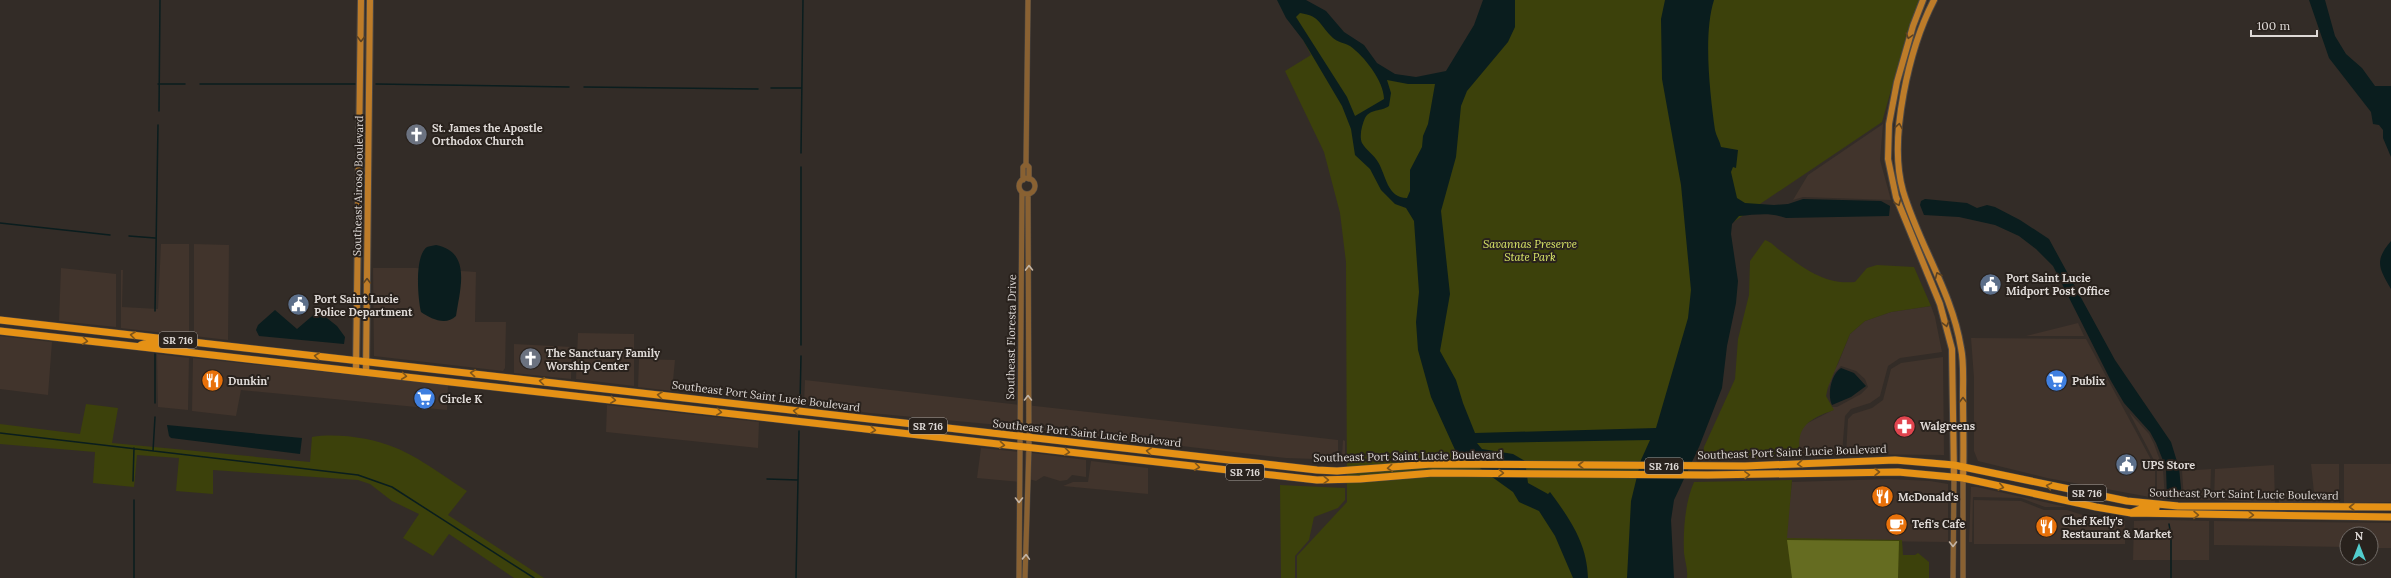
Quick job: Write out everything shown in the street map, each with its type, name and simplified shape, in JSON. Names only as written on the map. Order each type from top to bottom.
[{"type":"main road","name":"Southeast Airoso Boulevard","points":[[356,370],[361,0]]},
{"type":"main road","name":"Southeast Airoso Boulevard","points":[[366,371],[370,0]]},
{"type":"main road","points":[[1923,0],[1912,26],[1897,82],[1889,124],[1888,160],[1896,197],[1940,304],[1952,349],[1954,477]]},
{"type":"main road","points":[[1934,0],[1921,31],[1912,61],[1898,129],[1897,165],[1903,192],[1949,301],[1961,348],[1963,478]]},
{"type":"main road","name":"SR 716","points":[[0,320],[356,360]]},
{"type":"main road","points":[[46,336],[58,326]]},
{"type":"main road","points":[[59,338],[75,328]]},
{"type":"main road","name":"SR 716","points":[[0,331],[356,370]]},
{"type":"main road","points":[[139,347],[148,343],[183,346],[191,342]]},
{"type":"main road","points":[[191,352],[193,349],[202,347],[246,352],[259,349]]},
{"type":"main road","name":"Southeast Port Saint Lucie Boulevard","points":[[356,360],[1296,468],[1337,471],[1457,464],[1708,466],[1895,460],[1954,465],[2128,501],[2178,506],[2391,507]]},
{"type":"main road","name":"Southeast Port Saint Lucie Boulevard","points":[[356,370],[1274,476],[1338,480],[1433,473],[1708,475],[1898,472],[1963,478],[2062,500],[2132,512],[2391,517]]},
{"type":"main road","points":[[680,408],[699,400]]},
{"type":"main road","points":[[1820,473],[1822,468],[1839,461]]},
{"type":"main road","points":[[1274,476],[1278,472],[1290,473],[1296,468]]},
{"type":"main road","points":[[2062,500],[2121,507],[2128,501]]},
{"type":"main road","points":[[2132,512],[2143,508],[2178,506]]},
{"type":"street","points":[[1026,164],[1029,167],[1029,179],[1034,187],[1028,194],[1022,193],[1019,186],[1023,180],[1023,167],[1026,164],[1028,0]]},
{"type":"street","points":[[1023,180],[1029,179]]},
{"type":"street","name":"Southeast Floresta Drive","points":[[1019,578],[1022,193]]},
{"type":"street","name":"Southeast Floresta Drive","points":[[1025,578],[1029,447],[1028,194]]},
{"type":"street","points":[[1953,578],[1954,477]]},
{"type":"street","points":[[1963,478],[1963,578]]},
{"type":"shaded area","points":[[1277,0],[1306,0],[1326,11],[1344,32],[1364,45],[1377,63],[1395,74],[1416,77],[1446,71],[1474,25],[1483,0],[1515,0],[1515,27],[1508,42],[1467,91],[1461,106],[1456,157],[1441,211],[1450,294],[1440,351],[1456,380],[1475,433],[1656,428],[1688,318],[1691,290],[1681,185],[1662,79],[1661,19],[1665,0],[1714,0],[1711,14],[1708,47],[1711,99],[1715,130],[1721,147],[1738,150],[1736,168],[1733,167],[1731,172],[1737,198],[1745,203],[1774,205],[1788,204],[1803,199],[1881,201],[1890,206],[1889,216],[1786,218],[1768,214],[1739,216],[1732,224],[1731,234],[1738,281],[1736,303],[1727,346],[1722,388],[1699,447],[1674,500],[1671,520],[1674,578],[1627,578],[1631,501],[1641,460],[1650,440],[1477,443],[1482,449],[1513,454],[1525,461],[1528,483],[1548,494],[1550,492],[1571,522],[1581,543],[1587,565],[1588,578],[1573,578],[1555,536],[1539,511],[1519,502],[1513,492],[1481,469],[1464,452],[1456,452],[1431,397],[1418,350],[1416,322],[1419,292],[1414,221],[1406,208],[1395,204],[1381,190],[1370,169],[1355,155],[1351,129],[1342,106],[1303,40],[1286,18]],"holes":[[[1300,13],[1312,16],[1333,38],[1350,46],[1367,62],[1381,85],[1384,99],[1355,116],[1347,97],[1296,17]],[[1387,80],[1408,84],[1435,84],[1428,124],[1423,136],[1422,147],[1410,170],[1410,191],[1407,198],[1400,197],[1391,190],[1381,167],[1361,140],[1362,127],[1367,115],[1373,111],[1389,106],[1391,93]]]},
{"type":"shaded area","points":[[2309,0],[2325,0],[2335,36],[2346,54],[2362,68],[2375,86],[2391,86],[2391,157],[2383,138],[2383,130],[2379,125],[2373,124],[2371,112],[2329,58]]},
{"type":"shaded area","points":[[1883,124],[1880,160],[1891,200],[1803,197],[1793,200],[1808,175]]},
{"type":"shaded area","points":[[1925,199],[1967,203],[1977,208],[1987,205],[1995,207],[2020,220],[2049,239],[2115,360],[2171,442],[2179,468],[2182,498],[2167,499],[2166,468],[2156,443],[2150,432],[2124,403],[2111,381],[2053,266],[2036,249],[2019,236],[1995,225],[1959,217],[1924,215],[1920,205],[1921,201]]},
{"type":"shaded area","points":[[2391,241],[2391,289],[2381,270],[2380,259]]},
{"type":"shaded area","points":[[161,244],[189,244],[189,336],[121,328],[121,270],[123,270],[122,307],[158,309]]},
{"type":"shaded area","points":[[194,244],[229,245],[228,340],[194,336]]},
{"type":"shaded area","points":[[436,245],[447,249],[455,255],[459,263],[461,273],[460,294],[456,316],[448,321],[429,317],[421,312],[420,306],[418,278],[420,259],[427,247]]},
{"type":"shaded area","points":[[61,268],[116,274],[116,327],[59,321]]},
{"type":"shaded area","points":[[373,268],[416,268],[476,272],[475,322],[506,322],[505,368],[503,371],[374,356]]},
{"type":"shaded area","points":[[1931,306],[1935,317],[1942,352],[1900,358],[1888,366],[1880,396],[1870,403],[1851,409],[1845,416],[1842,454],[1801,457],[1798,446],[1799,433],[1804,425],[1833,410],[1832,407],[1837,407],[1861,394],[1868,387],[1865,379],[1856,371],[1841,366],[1834,373],[1828,389],[1830,377],[1838,364],[1850,334],[1865,321],[1891,312]]},
{"type":"shaded area","points":[[275,310],[297,329],[318,311],[337,326],[345,337],[344,344],[259,336],[256,330],[258,325]]},
{"type":"shaded area","points":[[2078,323],[2084,336],[2026,336]]},
{"type":"shaded area","points":[[578,333],[634,334],[634,386],[576,379]]},
{"type":"shaded area","points":[[0,336],[52,342],[48,395],[0,389]]},
{"type":"shaded area","points":[[1971,338],[2086,339],[2155,467],[2155,498],[2047,478],[1978,461],[1974,451],[1974,378]]},
{"type":"shaded area","points":[[514,344],[572,347],[571,379],[514,373]]},
{"type":"shaded area","points":[[157,354],[189,358],[188,410],[158,407]]},
{"type":"shaded area","points":[[1943,357],[1944,455],[1846,454],[1848,419],[1853,414],[1872,408],[1883,400],[1891,369],[1901,363]]},
{"type":"shaded area","points":[[193,358],[448,385],[447,410],[241,390],[236,416],[192,411]]},
{"type":"shaded area","points":[[639,359],[675,360],[672,391],[638,387]]},
{"type":"shaded area","points":[[1841,368],[1854,373],[1866,386],[1851,397],[1832,405],[1830,390],[1832,380]]},
{"type":"shaded area","points":[[805,380],[1021,405],[1021,427],[870,413],[804,404]]},
{"type":"shaded area","points":[[607,405],[759,422],[758,448],[606,432]]},
{"type":"shaded area","points":[[1026,405],[1338,440],[1338,456],[1342,456],[1343,440],[1345,441],[1345,460],[1286,458],[1026,428]]},
{"type":"shaded area","points":[[2129,412],[2149,434],[2154,444],[2163,469],[2165,499],[2157,499],[2157,466]]},
{"type":"shaded area","points":[[167,425],[302,438],[300,454],[171,438],[169,436]]},
{"type":"shaded area","points":[[981,448],[1021,452],[1021,482],[977,478]]},
{"type":"shaded area","points":[[1025,452],[1086,460],[1086,477],[1072,475],[1067,480],[1060,481],[1044,476],[1036,481],[1025,478]]},
{"type":"shaded area","points":[[1091,461],[1148,468],[1148,494],[1063,486],[1073,482],[1088,482]]},
{"type":"shaded area","points":[[2311,464],[2339,464],[2339,503],[2279,503],[2279,493],[2314,493]]},
{"type":"shaded area","points":[[2344,464],[2391,464],[2391,502],[2344,503]]},
{"type":"shaded area","points":[[2274,465],[2275,503],[2214,500],[2215,469]]},
{"type":"shaded area","points":[[2211,469],[2210,500],[2184,499],[2182,471]]},
{"type":"shaded area","points":[[1889,479],[1930,481],[1948,484],[1948,542],[1787,540],[1786,529],[1792,482]]},
{"type":"shaded area","points":[[1971,487],[1977,487],[2066,507],[2045,507],[2021,498],[1973,497],[1972,542],[1969,542]]},
{"type":"shaded area","points":[[1974,500],[2021,501],[2044,510],[2067,510],[2098,520],[2125,521],[2125,544],[1974,544]]},
{"type":"shaded area","points":[[2134,521],[2209,521],[2209,560],[2133,560]]},
{"type":"shaded area","points":[[2214,521],[2391,523],[2391,548],[2379,548],[2379,526],[2339,526],[2339,547],[2214,545]]},
{"type":"green space","name":"Savannas Preserve State Park","points":[[1493,0],[1921,0],[1905,41],[1882,122],[1717,233],[1651,578],[1297,578],[1297,556],[1347,502],[1346,262],[1340,213],[1324,152],[1285,71],[1311,55],[1293,20],[1294,10],[1306,7],[1379,70],[1405,80],[1447,84]]},
{"type":"green space","points":[[1765,240],[1807,270],[1834,281],[1855,282],[1867,268],[1877,265],[1914,267],[1931,306],[1891,312],[1865,321],[1850,334],[1828,387],[1826,396],[1834,410],[1817,417],[1805,426],[1800,439],[1799,447],[1801,457],[1702,460],[1704,447],[1735,379],[1738,339],[1749,295],[1750,261]]},
{"type":"green space","points":[[86,404],[118,408],[112,443],[310,462],[312,437],[355,437],[387,444],[423,462],[467,491],[448,515],[544,578],[514,578],[449,534],[433,556],[403,538],[419,514],[392,501],[370,484],[358,480],[213,470],[213,494],[176,491],[179,458],[137,455],[134,487],[93,483],[95,452],[0,444],[0,424],[80,434]]},
{"type":"green space","points":[[1792,480],[1787,538],[1902,540],[1903,555],[1915,555],[1918,553],[1929,562],[1929,578],[1687,578],[1684,553],[1684,526],[1688,498],[1694,482]]},
{"type":"green space","points":[[1280,485],[1345,488],[1345,500],[1338,508],[1314,517],[1309,540],[1295,556],[1295,578],[1281,578]]},
{"type":"green space","points":[[1787,540],[1899,541],[1898,578],[1792,578]]},
{"type":"waterway","points":[[159,111],[160,0]]},
{"type":"waterway","points":[[801,153],[803,0]]},
{"type":"waterway","points":[[158,84],[185,84]]},
{"type":"waterway","points":[[200,84],[355,84]]},
{"type":"waterway","points":[[376,84],[569,87]]},
{"type":"waterway","points":[[584,87],[758,89]]},
{"type":"waterway","points":[[771,88],[801,88]]},
{"type":"waterway","points":[[155,311],[158,125]]},
{"type":"waterway","points":[[801,167],[801,345]]},
{"type":"waterway","points":[[0,223],[110,235]]},
{"type":"waterway","points":[[129,236],[155,238]]},
{"type":"waterway","points":[[155,354],[155,403]]},
{"type":"waterway","points":[[800,404],[801,356]]},
{"type":"waterway","points":[[153,451],[155,417]]},
{"type":"waterway","points":[[796,578],[799,431]]},
{"type":"waterway","points":[[0,433],[358,475],[392,487],[534,578]]},
{"type":"waterway","points":[[133,481],[134,448]]},
{"type":"waterway","points":[[767,479],[798,480]]},
{"type":"waterway","points":[[134,500],[134,578]]},
{"type":"waterway","points":[[2169,524],[2171,535],[2171,578]]},
{"type":"place","name":"St. James the Apostle Orthodox Church","points":[[417,134]]},
{"type":"place","name":"Port Saint Lucie Midport Post Office","points":[[1991,284]]},
{"type":"place","name":"Port Saint Lucie Police Department","points":[[299,305]]},
{"type":"place","name":"The Sanctuary Family Worship Center","points":[[530,359]]},
{"type":"place","name":"Dunkin'","points":[[212,381]]},
{"type":"place","name":"Publix","points":[[2057,381]]},
{"type":"place","name":"Circle K","points":[[425,399]]},
{"type":"place","name":"Walgreens","points":[[1905,426]]},
{"type":"place","name":"UPS Store","points":[[2126,465]]},
{"type":"place","name":"McDonald's","points":[[1883,497]]},
{"type":"place","name":"Tefi's Cafe","points":[[1897,524]]},
{"type":"place","name":"Chef Kelly's Restaurant & Market","points":[[2046,527]]}]
